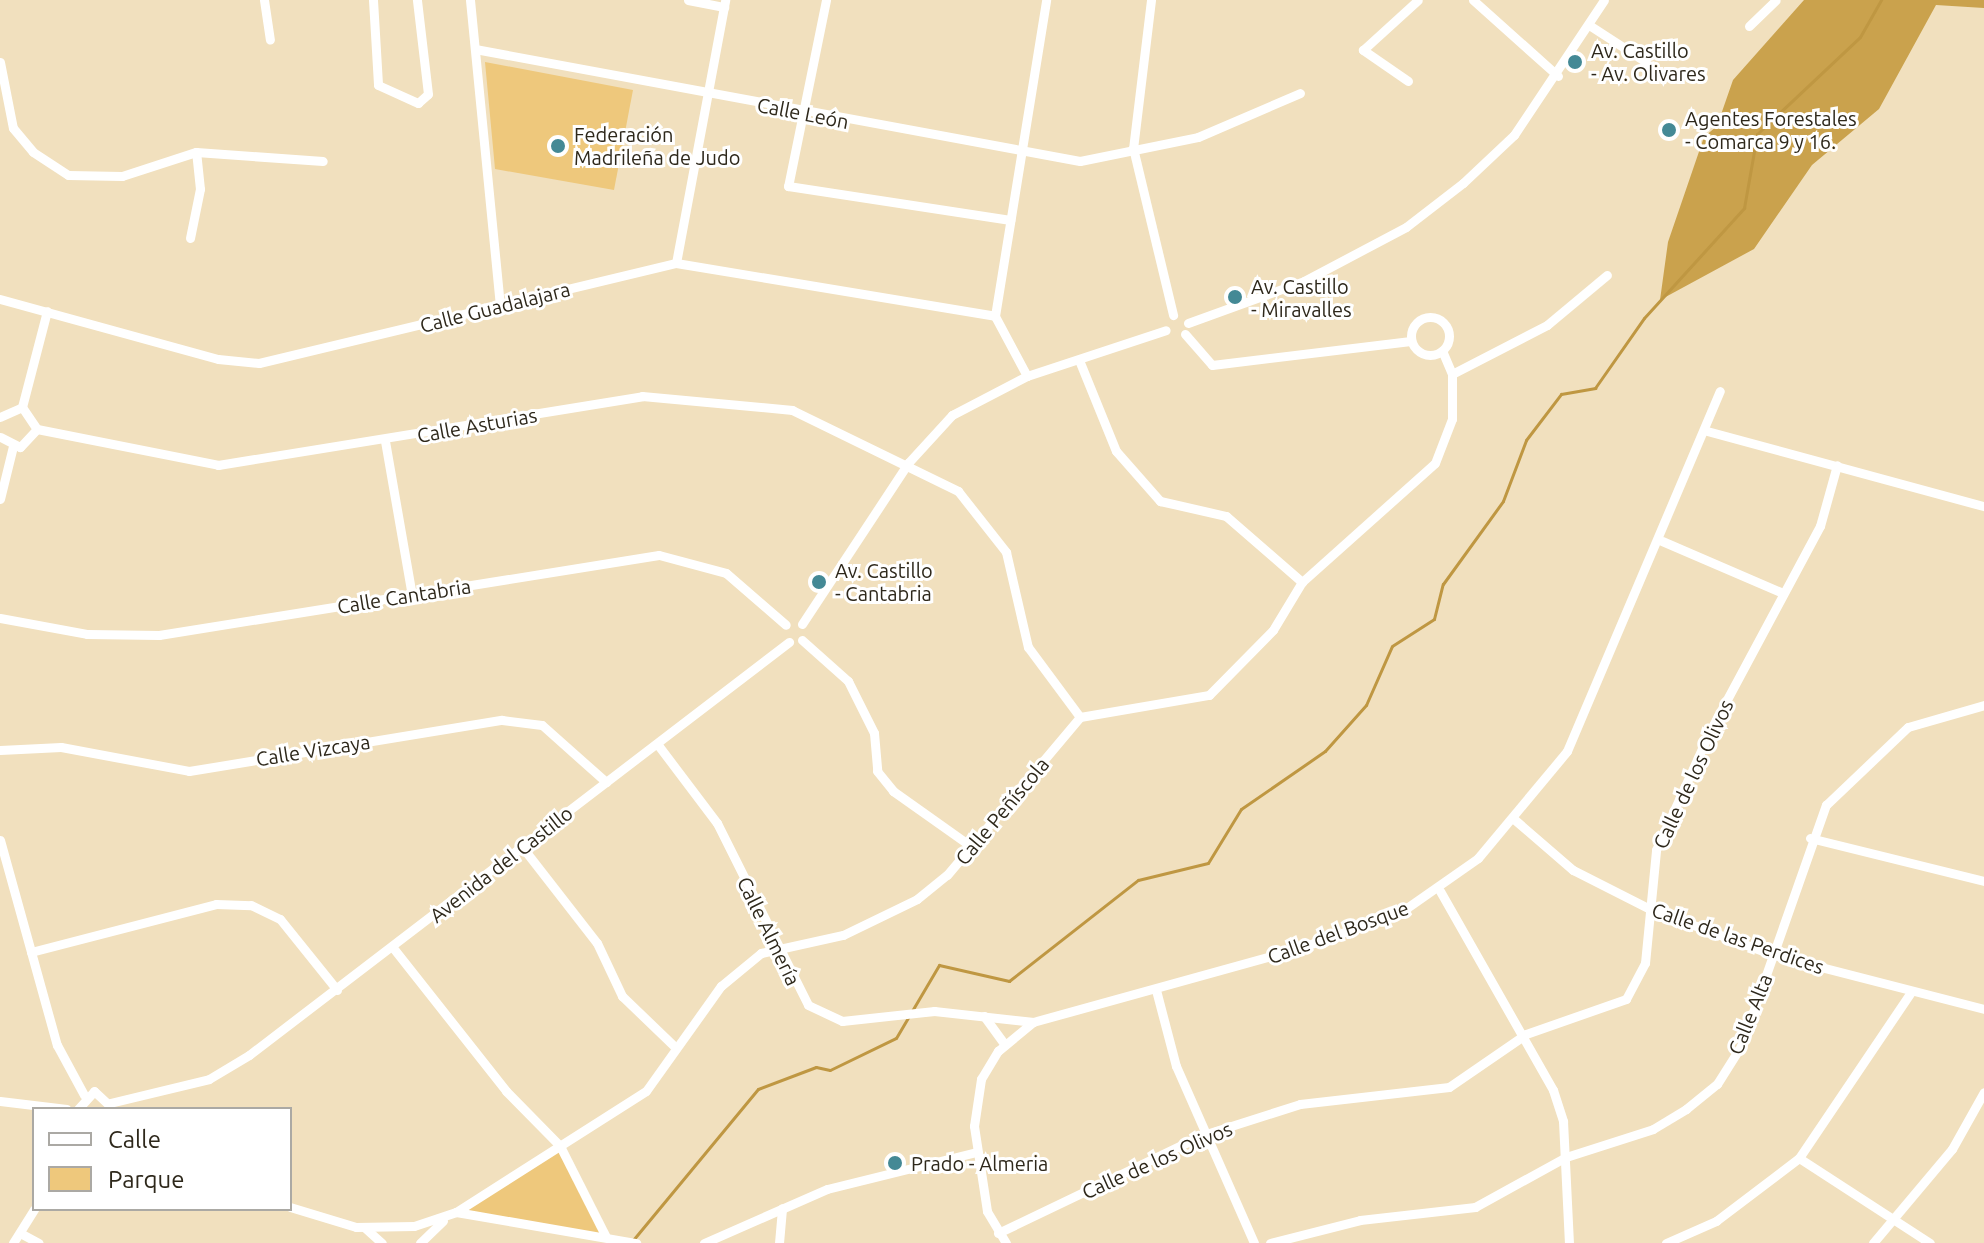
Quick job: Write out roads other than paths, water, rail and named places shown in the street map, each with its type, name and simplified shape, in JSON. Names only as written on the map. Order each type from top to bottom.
[{"type":"street","points":[[264,0],[270,40]]},
{"type":"street","points":[[373,0],[378,85],[418,103],[428,94],[417,0]]},
{"type":"street","points":[[470,0],[500,306]]},
{"type":"street","points":[[676,263],[725,3],[688,0]]},
{"type":"street","points":[[826,0],[800,113],[788,186],[1010,220]]},
{"type":"street","points":[[1027,376],[995,316],[1046,0]]},
{"type":"street","points":[[1151,0],[1133,148],[1173,315],[1166,330]]},
{"type":"street","points":[[1408,81],[1363,50],[1418,0]]},
{"type":"street","points":[[1473,0],[1558,76]]},
{"type":"street","points":[[1173,315],[1188,323],[1304,281],[1406,227],[1514,135],[1558,76],[1604,0]]},
{"type":"street","points":[[1749,26],[1776,0]]},
{"type":"street","points":[[1589,25],[1646,62]]},
{"type":"street","name":"Calle León","points":[[475,49],[800,113],[1080,161],[1198,137],[1300,93]]},
{"type":"street","points":[[0,62],[13,128],[33,152],[68,175],[122,176],[196,152],[323,161]]},
{"type":"street","points":[[190,238],[200,189],[196,152]]},
{"type":"street","name":"Calle Guadalajara","points":[[0,299],[218,359],[259,363],[676,263],[995,316]]},
{"type":"street","points":[[1452,374],[1547,325],[1607,275]]},
{"type":"street","points":[[0,437],[13,446],[26,445],[37,429],[22,407],[47,311]]},
{"type":"street","points":[[1080,717],[1209,695],[1273,630],[1302,582],[1435,463],[1452,419],[1452,374],[1442,351],[1448,328],[1436,317],[1420,319],[1411,341]]},
{"type":"street","points":[[1185,334],[1188,323]]},
{"type":"street","points":[[972,847],[893,791],[877,771],[874,733],[848,681],[802,640],[802,624],[909,462],[952,415],[1027,376],[1166,330],[1185,334],[1212,365],[1411,341]]},
{"type":"street","points":[[1411,341],[1424,355],[1442,351]]},
{"type":"street","points":[[1079,360],[1116,451],[1160,501],[1226,516],[1302,582]]},
{"type":"street","name":"Calle del Bosque","points":[[1005,1243],[998,1233],[976,1152],[975,1098],[1007,1035],[1033,1022],[1156,990],[1346,933],[1440,891],[1515,820],[1567,751],[1662,541],[1720,391]]},
{"type":"street","name":"Calle Asturias","points":[[37,429],[218,465],[385,441],[642,396],[702,398],[792,410],[909,462],[958,491],[1006,552],[1028,647],[1080,717]]},
{"type":"street","points":[[0,417],[22,407]]},
{"type":"street","points":[[1707,431],[1984,506]]},
{"type":"street","points":[[385,441],[412,595]]},
{"type":"street","points":[[0,499],[13,446]]},
{"type":"street","name":"Calle de los Olivos","points":[[998,1233],[1203,1135],[1300,1104],[1449,1087],[1526,1034],[1572,1024],[1626,999],[1645,963],[1656,850],[1783,593],[1820,526],[1837,465]]},
{"type":"street","points":[[1662,541],[1783,593]]},
{"type":"street","name":"Calle Cantabria","points":[[0,618],[87,634],[159,635],[675,556],[726,573],[786,625]]},
{"type":"street","points":[[802,624],[786,625],[789,642],[802,640]]},
{"type":"street","name":"Avenida del Castillo","points":[[110,1106],[209,1079],[394,949],[789,642]]},
{"type":"street","name":"Calle Alta","points":[[1270,1243],[1360,1220],[1433,1217],[1475,1207],[1566,1157],[1653,1129],[1717,1084],[1741,1046],[1774,955],[1810,838],[1847,777],[1908,727],[1984,705]]},
{"type":"street","name":"Calle Peñíscola","points":[[452,1214],[646,1091],[721,986],[777,948],[879,921],[917,899],[972,847],[1080,717]]},
{"type":"street","name":"Calle Vizcaya","points":[[0,750],[61,747],[189,771],[502,720],[542,725],[574,746],[606,782]]},
{"type":"street","name":"Calle Almería","points":[[658,745],[717,823],[798,992],[826,1016],[864,1022],[899,1013],[934,1011],[1033,1022]]},
{"type":"street","name":"Calle de las Perdices","points":[[1515,820],[1573,870],[1648,908],[1774,955],[1984,1009]]},
{"type":"street","points":[[1810,838],[1984,881]]},
{"type":"street","points":[[0,840],[57,1045],[84,1095]]},
{"type":"street","points":[[523,848],[597,943],[622,996],[676,1048]]},
{"type":"street","points":[[1440,891],[1526,1034],[1556,1100],[1566,1157],[1569,1243]]},
{"type":"street","points":[[31,952],[216,904],[251,905],[289,928],[337,990]]},
{"type":"street","points":[[394,949],[506,1091],[560,1146],[606,1237]]},
{"type":"street","points":[[1156,990],[1203,1135],[1254,1243]]},
{"type":"street","points":[[1666,1243],[1716,1221],[1799,1158],[1911,992]]},
{"type":"street","points":[[981,1014],[1007,1035]]},
{"type":"street","points":[[1007,1035],[1009,1018]]},
{"type":"street","points":[[1007,1035],[1009,1018]]},
{"type":"street","points":[[84,1095],[99,1092],[110,1106]]},
{"type":"street","points":[[1873,1243],[1952,1149],[1984,1092]]},
{"type":"street","points":[[79,1107],[84,1095]]},
{"type":"street","points":[[0,1101],[50,1107]]},
{"type":"street","points":[[704,1243],[827,1189],[976,1152]]},
{"type":"street","points":[[1799,1158],[1930,1243]]},
{"type":"street","points":[[292,1208],[364,1227],[414,1226],[452,1214],[636,1243]]},
{"type":"street","points":[[779,1243],[782,1208]]},
{"type":"street","points":[[13,1243],[33,1211]]},
{"type":"street","points":[[414,1226],[418,1243],[452,1214]]},
{"type":"street","points":[[364,1227],[377,1241],[389,1228]]},
{"type":"street","points":[[20,1233],[39,1243]]},
{"type":"waterway","points":[[633,1240],[758,1089],[816,1067],[830,1070],[896,1038],[939,965],[1009,981],[1138,880],[1208,863],[1241,809],[1325,751],[1366,705],[1392,646],[1434,619],[1443,584],[1503,501],[1526,440],[1561,394],[1595,388],[1644,318],[1744,208],[1757,134],[1860,37],[1881,0]]},
{"type":"place","name":"Av. Castillo - Av. Olivares","points":[[1575,62]]},
{"type":"place","name":"Agentes Forestales - Comarca 9 y 16.","points":[[1669,130]]},
{"type":"place","name":"Federación Madrileña de Judo","points":[[558,146]]},
{"type":"place","name":"Av. Castillo - Miravalles","points":[[1235,297]]},
{"type":"place","name":"Av. Castillo - Cantabria","points":[[819,582]]},
{"type":"place","name":"Prado - Almeria","points":[[895,1163]]}]
